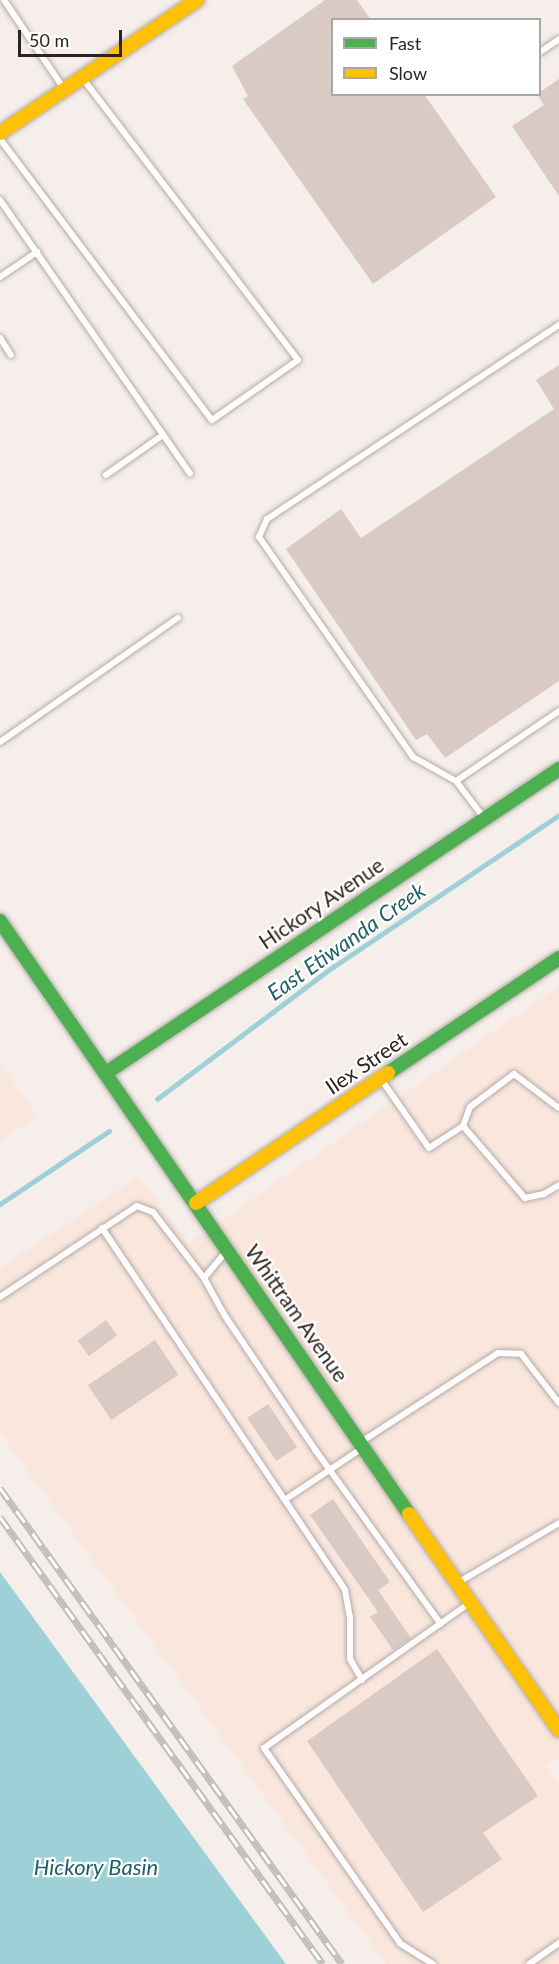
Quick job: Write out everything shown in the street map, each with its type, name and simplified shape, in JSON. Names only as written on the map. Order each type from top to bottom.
[{"type":"street","points":[[0,133],[177,9],[197,0]]},
{"type":"street","name":"Hickory Avenue","points":[[106,1073],[559,769]]},
{"type":"street","name":"Whittram Avenue","points":[[0,921],[559,1730]]},
{"type":"street","name":"Ilex Street","points":[[196,1203],[559,958]]},
{"type":"lane","points":[[4,0],[65,89]]},
{"type":"lane","points":[[541,51],[559,39]]},
{"type":"lane","points":[[0,139],[212,420],[298,360],[82,77]]},
{"type":"lane","points":[[0,200],[190,473]]},
{"type":"lane","points":[[0,277],[37,252]]},
{"type":"lane","points":[[485,819],[456,781],[412,757],[259,537],[267,519],[559,325]]},
{"type":"lane","points":[[0,338],[11,355]]},
{"type":"lane","points":[[106,475],[163,435]]},
{"type":"lane","points":[[0,742],[178,618]]},
{"type":"lane","points":[[456,781],[559,711]]},
{"type":"lane","points":[[381,1078],[429,1148],[464,1126],[470,1107],[514,1074],[559,1108]]},
{"type":"lane","points":[[464,1126],[525,1198],[544,1194],[559,1185]]},
{"type":"lane","points":[[0,1296],[136,1206],[153,1212],[204,1278],[225,1316],[441,1624]]},
{"type":"lane","points":[[102,1228],[205,1385],[286,1499],[345,1590],[350,1617],[350,1659],[362,1680]]},
{"type":"lane","points":[[204,1278],[228,1250]]},
{"type":"lane","points":[[286,1499],[332,1470],[362,1445],[498,1353],[521,1354],[559,1403]]},
{"type":"lane","points":[[458,1583],[487,1562],[536,1539],[559,1523]]},
{"type":"lane","points":[[433,1964],[400,1943],[264,1748],[471,1602]]},
{"type":"lane","points":[[529,1964],[559,1943]]},
{"type":"shaded area","points":[[559,986],[559,1757],[546,1765],[559,1785],[559,1964],[386,1964],[0,1433],[0,1268],[139,1176],[189,1243]]},
{"type":"shaded area","points":[[0,1061],[37,1116],[0,1141]]},
{"type":"water","name":"Hickory Basin","points":[[0,1572],[286,1964],[0,1964]]},
{"type":"building","points":[[325,0],[357,0],[370,18],[331,18],[331,96],[425,96],[496,197],[373,284],[243,99],[248,96],[232,66]]},
{"type":"building","points":[[559,79],[559,196],[512,126],[544,105],[538,96],[541,96],[541,91]]},
{"type":"building","points":[[559,365],[559,681],[445,758],[427,734],[416,740],[286,549],[341,509],[361,538],[554,409],[536,380]]},
{"type":"building","points":[[106,1320],[117,1335],[89,1356],[78,1341]]},
{"type":"building","points":[[155,1340],[178,1375],[111,1420],[88,1385]]},
{"type":"building","points":[[268,1404],[297,1447],[276,1461],[247,1418]]},
{"type":"building","points":[[333,1499],[390,1582],[378,1590],[411,1638],[393,1650],[370,1617],[378,1612],[310,1515]]},
{"type":"building","points":[[437,1649],[538,1796],[483,1833],[502,1859],[423,1912],[307,1741]]},
{"type":"waterway","name":"East Etiwanda Creek","points":[[157,1099],[333,967],[559,815]]},
{"type":"waterway","name":"East Etiwanda Creek","points":[[0,1204],[109,1131]]},
{"type":"railway","points":[[0,1488],[342,1964]]},
{"type":"railway","points":[[0,1517],[323,1964]]},
{"type":"traffic: fast","points":[[106,1073],[559,769]]},
{"type":"traffic: fast","points":[[0,921],[409,1514]]},
{"type":"traffic: fast","points":[[388,1073],[559,958]]},
{"type":"traffic: slow","points":[[0,133],[197,0]]},
{"type":"traffic: slow","points":[[196,1203],[388,1073]]},
{"type":"traffic: slow","points":[[409,1514],[559,1730]]}]
